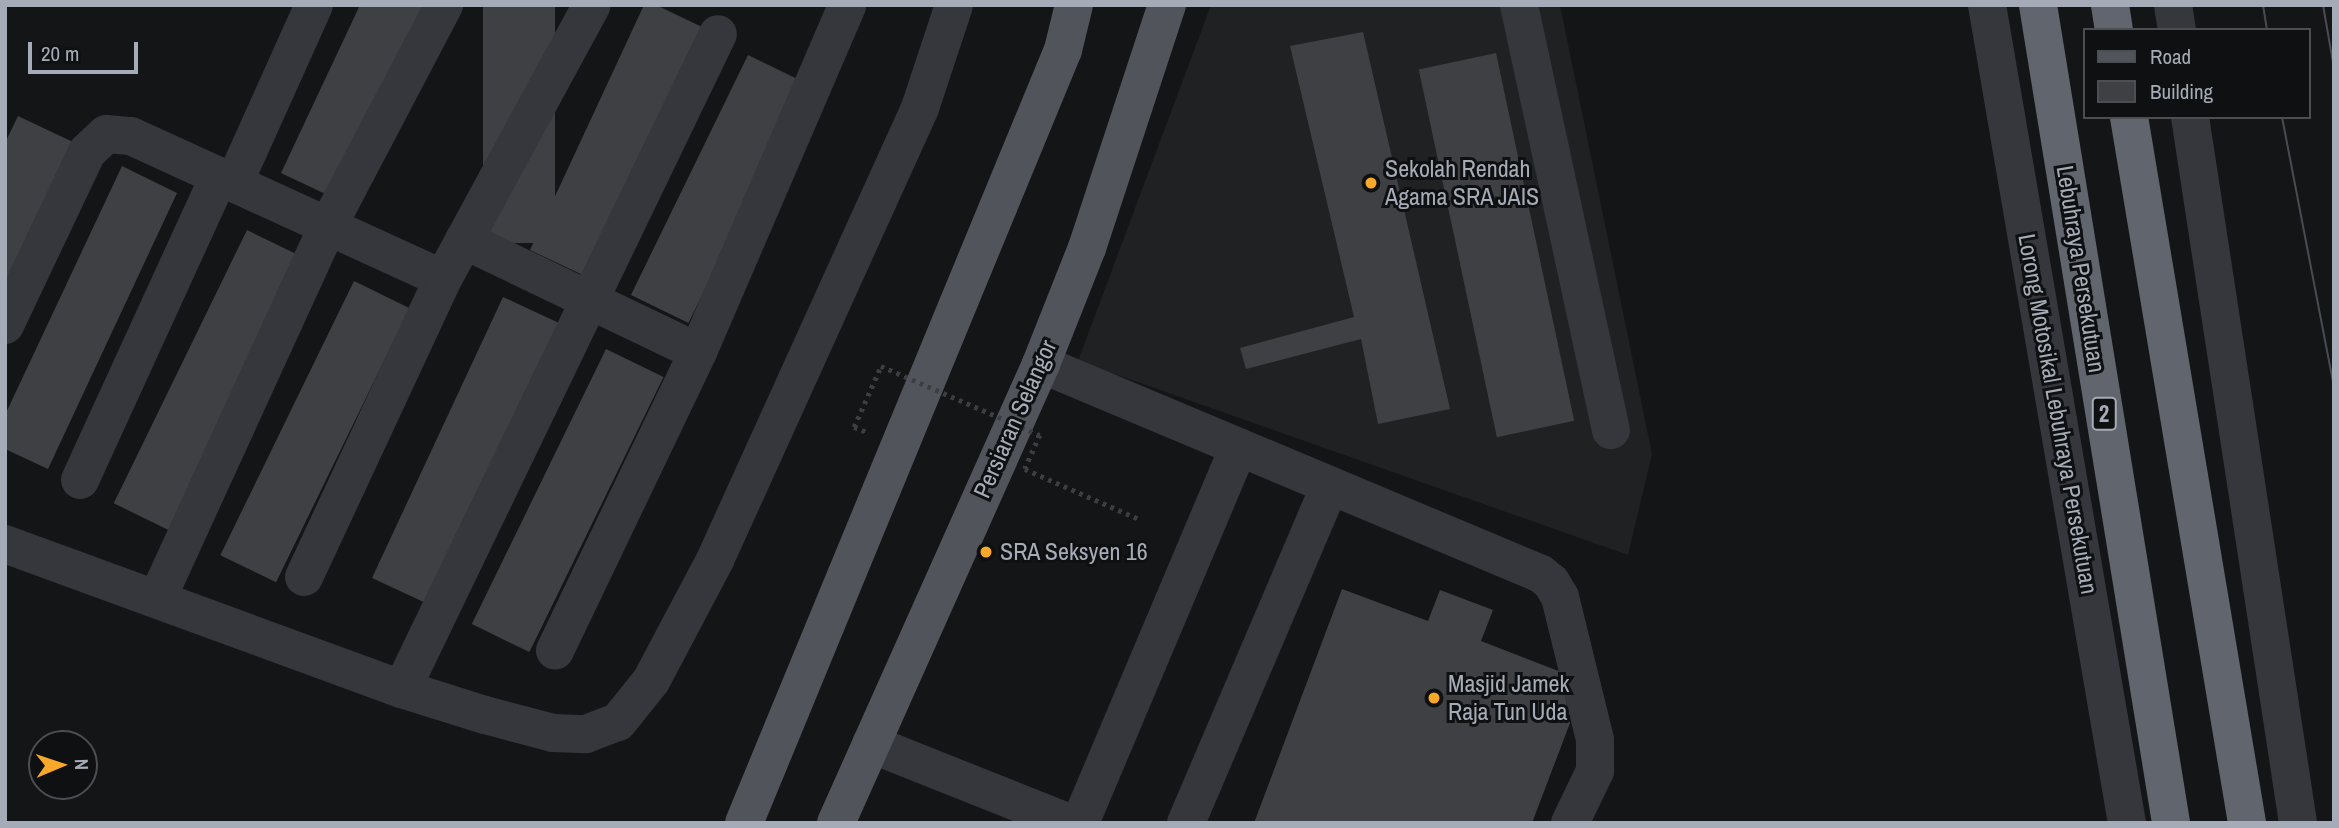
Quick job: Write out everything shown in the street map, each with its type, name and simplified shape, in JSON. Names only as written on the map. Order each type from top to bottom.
[{"type":"highway","name":"Lebuhraya Persekutuan","points":[[2038,5],[2171,823]]},
{"type":"highway","points":[[2110,5],[2114,28]]},
{"type":"highway","points":[[2129,119],[2247,823]]},
{"type":"main road","points":[[744,823],[1063,50],[1074,5]]},
{"type":"main road","name":"Persiaran Selangor","points":[[836,823],[1041,364],[1087,248],[1167,5]]},
{"type":"street","points":[[80,480],[314,5]]},
{"type":"street","points":[[158,599],[328,226],[444,5]]},
{"type":"street","points":[[5,544],[402,689],[553,733],[586,734],[618,722],[651,681],[715,560],[914,121],[954,5]]},
{"type":"street","points":[[1520,5],[1611,430]]},
{"type":"street","name":"Lorong Motosikal Lebuhraya Persekutuan","points":[[1987,5],[2127,823]]},
{"type":"street","points":[[2173,5],[2177,28]]},
{"type":"street","points":[[304,577],[443,279],[591,6]]},
{"type":"street","points":[[555,651],[698,352],[848,6]]},
{"type":"street","points":[[402,689],[718,34]]},
{"type":"street","points":[[2190,119],[2298,823]]},
{"type":"street","points":[[5,325],[87,152],[106,134],[131,136],[443,279]]},
{"type":"street","points":[[464,240],[698,352]]},
{"type":"street","points":[[1041,364],[1330,485],[1551,582],[1560,597],[1595,740],[1595,771],[1570,823]]},
{"type":"street","points":[[1080,823],[1239,447]]},
{"type":"street","points":[[1186,823],[1330,485]]},
{"type":"street","points":[[871,744],[1070,823]]},
{"type":"path","points":[[854,427],[881,366],[1040,435],[1025,469],[1139,519]]},
{"type":"shaded area","name":"Sekolah Rendah Agama SRA JAIS","points":[[1211,5],[1560,5],[1652,454],[1628,555],[1078,361]]},
{"type":"building","points":[[360,5],[428,5],[336,199],[281,173]]},
{"type":"building","points":[[483,5],[555,5],[555,243],[483,243]]},
{"type":"building","points":[[644,5],[656,5],[702,27],[585,276],[530,250]]},
{"type":"building","points":[[1363,32],[1450,409],[1378,424],[1361,339],[1246,369],[1240,348],[1354,317],[1290,46]]},
{"type":"building","points":[[1496,53],[1574,421],[1497,437],[1419,69]]},
{"type":"building","points":[[748,55],[806,83],[688,323],[631,295]]},
{"type":"building","points":[[18,116],[75,143],[5,291],[5,143]]},
{"type":"building","points":[[122,166],[177,193],[48,469],[5,449],[5,415]]},
{"type":"building","points":[[247,230],[303,257],[169,530],[114,503]]},
{"type":"building","points":[[354,281],[410,308],[276,582],[220,555]]},
{"type":"building","points":[[503,297],[560,324],[429,605],[372,578]]},
{"type":"building","points":[[606,349],[664,377],[529,652],[472,624]]},
{"type":"building","name":"Masjid Jamek Raja Tun Uda","points":[[1342,589],[1428,621],[1440,590],[1493,610],[1481,641],[1561,672],[1570,723],[1532,823],[1254,823]]},
{"type":"tram line","points":[[2263,5],[2267,28]]},
{"type":"tram line","points":[[2323,5],[2334,68]]},
{"type":"tram line","points":[[2282,119],[2334,388]]},
{"type":"place","name":"Sekolah Rendah Agama SRA JAIS","points":[[1371,183]]},
{"type":"place","name":"SRA Seksyen 16","points":[[986,552]]},
{"type":"place","name":"Masjid Jamek Raja Tun Uda","points":[[1434,698]]}]
